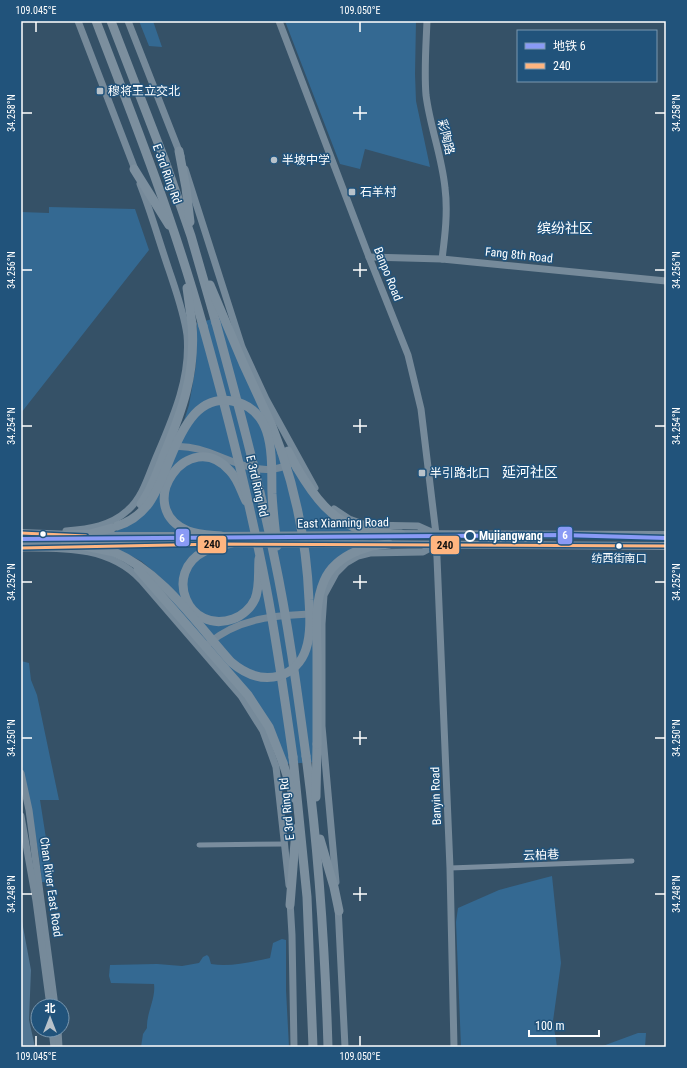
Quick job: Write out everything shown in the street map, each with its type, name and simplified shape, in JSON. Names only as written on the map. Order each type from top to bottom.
[{"type":"highway","name":"E 3rd Ring Rd","points":[[96,21],[155,172],[183,258],[223,397],[259,550],[276,642],[300,816],[310,932],[314,1047]]},
{"type":"highway","name":"E 3rd Ring Rd","points":[[111,21],[166,161],[197,256],[246,434],[280,585],[316,825],[323,909],[328,1047]]},
{"type":"highway","points":[[179,151],[186,188],[191,236]]},
{"type":"highway","points":[[134,169],[175,234]]},
{"type":"highway","points":[[67,542],[96,547],[132,560],[154,576],[228,658],[241,670],[252,675],[267,678],[288,672],[298,663],[306,648],[309,636],[310,610],[307,564],[301,527],[285,452],[229,332],[197,256]]},
{"type":"highway","points":[[114,527],[134,512],[146,496],[180,417],[192,369],[192,324],[183,258]]},
{"type":"highway","points":[[67,542],[114,527],[136,516],[150,501],[160,484],[183,431],[196,412],[206,405],[218,401],[229,401],[242,404],[252,409],[261,418],[267,430],[270,441],[273,502],[280,585]]},
{"type":"highway","points":[[285,452],[298,464],[320,503],[342,521],[363,530],[401,534]]},
{"type":"highway","points":[[221,536],[188,531],[177,524],[170,515],[165,504],[164,495],[168,478],[182,463],[199,458],[215,460],[229,469],[237,482],[251,513]]},
{"type":"highway","points":[[232,543],[206,550],[193,558],[183,578],[184,592],[187,602],[196,612],[208,620],[230,620],[241,615],[254,600],[258,583],[259,550]]},
{"type":"highway","points":[[339,911],[325,853],[316,825],[317,622],[319,596],[325,580],[334,567],[344,558],[357,551],[372,546],[389,544]]},
{"type":"highway","points":[[110,551],[144,575],[244,690],[269,727],[283,763],[300,816],[295,842],[290,906]]},
{"type":"main road","points":[[50,533],[99,526],[121,516],[138,498],[161,448],[181,393],[186,364],[187,334],[177,296],[134,169],[78,21]]},
{"type":"main road","points":[[128,21],[179,151],[242,347],[259,386],[298,464],[319,494],[334,509],[344,516],[366,526],[418,526],[436,534]]},
{"type":"main road","name":"Banpo Road","points":[[279,21],[408,355],[416,380],[421,409],[436,544]]},
{"type":"main road","name":"彩陶路","points":[[427,21],[425,56],[426,94],[432,131],[446,189],[442,259]]},
{"type":"main road","name":"Fang 8th Road","points":[[369,257],[442,259],[666,281]]},
{"type":"main road","points":[[161,448],[181,446],[193,447],[210,452],[238,465],[252,468],[278,468],[298,464]]},
{"type":"main road","name":"East Xianning Road","points":[[21,533],[50,533],[67,542],[221,536],[401,534],[666,535]]},
{"type":"main road","name":"East Xianning Road","points":[[21,542],[137,544],[232,543],[666,546]]},
{"type":"main road","points":[[21,548],[67,542],[104,556],[130,570],[201,649],[248,706],[268,742],[277,774],[285,844],[290,906],[294,1047]]},
{"type":"main road","points":[[96,547],[137,544]]},
{"type":"main road","points":[[344,1047],[339,911],[322,726],[322,614],[324,595],[338,570],[352,559],[370,553],[423,552],[436,544]]},
{"type":"main road","name":"Banyin Road","points":[[436,544],[450,868],[454,1047]]},
{"type":"main road","points":[[201,649],[223,632],[253,620],[279,615],[322,614]]},
{"type":"main road","name":"Chan River East Road","points":[[21,773],[30,810],[54,998]]},
{"type":"main road","name":"Chan River East Road","points":[[21,816],[36,901],[49,998]]},
{"type":"street","points":[[199,845],[285,844]]},
{"type":"street","name":"云柏巷","points":[[450,868],[632,861]]},
{"type":"shaded area","points":[[139,21],[153,21],[162,47],[149,46]]},
{"type":"shaded area","points":[[285,21],[416,21],[416,101],[430,167],[365,149],[360,169],[340,164]]},
{"type":"shaded area","points":[[49,207],[135,209],[149,250],[21,413],[21,212],[49,213]]},
{"type":"shaded area","points":[[220,317],[246,378],[306,486],[357,531],[358,548],[326,574],[315,762],[286,764],[170,599],[160,577],[141,561],[111,546],[112,533],[135,521],[183,424],[189,405],[196,365],[197,323]]},
{"type":"shaded area","points":[[21,661],[29,663],[31,680],[37,695],[59,800],[40,800],[53,883],[42,882],[39,856],[21,761]]},
{"type":"shaded area","points":[[552,876],[561,963],[553,1021],[557,1047],[461,1047],[456,922],[458,908],[499,890]]},
{"type":"shaded area","points":[[21,916],[31,970],[29,1020],[30,1038],[33,1038],[35,1047],[21,1047]]},
{"type":"shaded area","points":[[282,939],[286,940],[286,990],[289,1047],[141,1047],[143,1034],[147,1028],[148,1017],[154,995],[154,984],[111,983],[109,976],[110,965],[157,964],[182,966],[199,963],[203,957],[207,955],[211,964],[241,964],[270,958],[273,943]]},
{"type":"shaded area","points":[[638,1033],[646,1033],[645,1047],[600,1047]]},
{"type":"metro line","name":"6","points":[[21,539],[561,535],[666,538]]},
{"type":"transit line","name":"240","points":[[21,533],[86,536]]},
{"type":"transit line","name":"240","points":[[21,548],[221,544],[666,546]]},
{"type":"place","name":"穆将王立交北","points":[[100,91]]},
{"type":"place","name":"半坡中学","points":[[274,160]]},
{"type":"place","name":"石羊村","points":[[352,192]]},
{"type":"place","name":"半引路北口","points":[[422,473]]},
{"type":"place","name":"Mujiangwang","points":[[470,536]]},
{"type":"place","name":"纺西街南口","points":[[619,546]]},
{"type":"district","name":"缤纷社区","points":[[565,228]]},
{"type":"district","name":"延河社区","points":[[530,472]]}]
